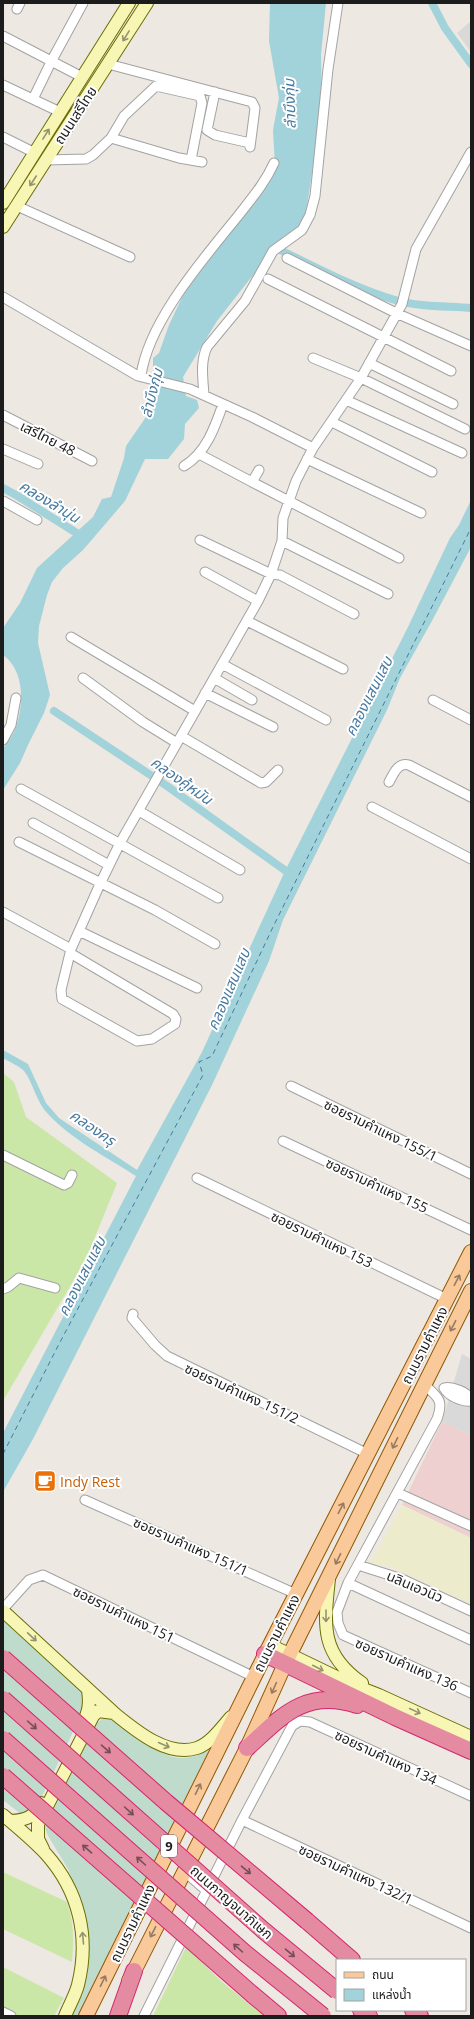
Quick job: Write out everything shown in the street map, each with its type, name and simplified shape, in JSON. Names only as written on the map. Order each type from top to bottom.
[{"type":"highway","points":[[268,1650],[395,1717],[471,1751]]},
{"type":"highway","points":[[3,1658],[166,1802],[351,1959]]},
{"type":"highway","name":"ถนนกาญจนาภิเษก","points":[[3,1699],[257,1925],[336,1990]]},
{"type":"highway","points":[[247,1748],[286,1713],[299,1705],[314,1701],[336,1700],[395,1717]]},
{"type":"highway","name":"9","points":[[3,1739],[245,1953],[324,2016]]},
{"type":"highway","points":[[3,1776],[278,2016]]},
{"type":"highway","points":[[118,2016],[134,1971]]},
{"type":"main road","name":"ถนนเสรีไทย","points":[[3,201],[129,3]]},
{"type":"main road","name":"ถนนเสรีไทย","points":[[3,227],[147,3]]},
{"type":"main road","name":"ถนนรามคำแหง","points":[[86,2016],[238,1708],[471,1252]]},
{"type":"main road","name":"ถนนรามคำแหง","points":[[110,2016],[247,1748],[287,1659],[471,1292]]},
{"type":"main road","points":[[329,1577],[325,1620],[333,1654],[346,1673],[379,1695]]},
{"type":"main road","points":[[3,1610],[114,1713],[130,1726],[165,1746],[179,1750],[197,1748],[212,1738],[238,1708]]},
{"type":"main road","points":[[287,1659],[379,1695],[471,1737]]},
{"type":"main road","points":[[7,1818],[23,1820],[30,1818],[36,1813],[88,1713],[90,1703],[88,1690]]},
{"type":"main road","points":[[65,2016],[78,1986],[84,1942],[79,1911],[75,1899],[67,1882],[38,1839],[38,1824],[93,1716],[98,1711],[114,1713]]},
{"type":"main road","points":[[7,1818],[46,1853]]},
{"type":"street","points":[[33,99],[52,60],[84,3]]},
{"type":"street","points":[[204,395],[202,372],[205,351],[245,301],[277,248],[303,229],[314,206],[325,114],[328,69],[338,3]]},
{"type":"street","points":[[3,36],[52,60],[82,77]]},
{"type":"street","points":[[108,64],[250,101],[254,104],[255,108],[250,145],[215,135],[208,130],[215,92]]},
{"type":"street","points":[[3,85],[60,112]]},
{"type":"street","points":[[46,160],[86,160],[111,138],[124,116],[156,86],[200,96],[202,104],[191,160]]},
{"type":"street","points":[[3,137],[35,152]]},
{"type":"street","points":[[111,138],[202,162]]},
{"type":"street","points":[[3,912],[70,951],[172,1014],[176,1019],[176,1024],[152,1040],[137,1041],[62,999],[61,990],[70,951],[120,843],[139,811],[156,777],[179,740],[258,601],[271,574],[282,542],[283,518],[288,500],[307,459],[361,378],[383,336],[404,301],[416,249],[471,152]]},
{"type":"street","points":[[142,377],[144,358],[165,314],[206,257],[262,186],[274,163]]},
{"type":"street","points":[[17,206],[76,234],[130,257]]},
{"type":"street","points":[[287,258],[396,313],[471,346]]},
{"type":"street","points":[[268,279],[451,371]]},
{"type":"street","points":[[3,296],[142,377],[190,389],[313,448]]},
{"type":"street","points":[[313,358],[361,378],[466,429]]},
{"type":"street","points":[[369,363],[453,404]]},
{"type":"street","points":[[346,400],[462,453]]},
{"type":"street","points":[[184,466],[199,454],[210,438],[223,404]]},
{"type":"street","name":"เสรีไทย 48","points":[[3,415],[92,461]]},
{"type":"street","points":[[332,422],[432,472]]},
{"type":"street","points":[[3,449],[38,464]]},
{"type":"street","points":[[199,454],[399,558]]},
{"type":"street","points":[[307,459],[421,513]]},
{"type":"street","points":[[252,482],[259,470]]},
{"type":"street","points":[[3,501],[37,520]]},
{"type":"street","points":[[200,540],[271,574],[280,575],[354,614]]},
{"type":"street","points":[[282,542],[388,594]]},
{"type":"street","points":[[205,572],[258,601]]},
{"type":"street","points":[[247,621],[343,669]]},
{"type":"street","points":[[71,637],[195,711]]},
{"type":"street","points":[[222,664],[326,720]]},
{"type":"street","points":[[83,678],[143,722],[261,783],[266,782],[278,770]]},
{"type":"street","points":[[214,678],[252,700]]},
{"type":"street","points":[[205,693],[273,727]]},
{"type":"street","points":[[3,740],[11,725],[16,698]]},
{"type":"street","points":[[433,700],[471,720]]},
{"type":"street","points":[[389,782],[400,765],[403,763],[471,797]]},
{"type":"street","points":[[21,789],[218,898]]},
{"type":"street","points":[[372,806],[471,859]]},
{"type":"street","points":[[139,811],[240,870]]},
{"type":"street","points":[[33,823],[109,865]]},
{"type":"street","points":[[19,842],[100,884],[155,910],[215,944]]},
{"type":"street","points":[[79,931],[197,988]]},
{"type":"street","name":"ซอยรามคำแหง 155/1","points":[[291,1086],[471,1174]]},
{"type":"street","name":"ซอยรามคำแหง 155","points":[[283,1141],[471,1230]]},
{"type":"street","points":[[3,1155],[64,1185],[68,1183],[72,1175]]},
{"type":"street","name":"ซอยรามคำแหง 153","points":[[197,1178],[447,1299]]},
{"type":"street","points":[[3,1289],[19,1278],[55,1288]]},
{"type":"street","name":"ซอยรามคำแหง 151/2","points":[[133,1314],[132,1318],[136,1325],[167,1356],[368,1454]]},
{"type":"street","points":[[425,1382],[444,1388],[447,1393],[465,1402],[471,1400]]},
{"type":"street","name":"ถนนรามคำแหง","points":[[343,1635],[338,1623],[337,1612],[348,1583],[398,1493],[437,1419],[442,1406],[440,1400],[425,1382]]},
{"type":"street","points":[[398,1493],[471,1526]]},
{"type":"street","name":"ซอยรามคำแหง 151/1","points":[[85,1500],[296,1594]]},
{"type":"street","name":"นลินเอวนิว","points":[[358,1565],[402,1579],[471,1611]]},
{"type":"street","name":"ซอยรามคำแหง 151","points":[[3,1610],[29,1580],[43,1575],[194,1649],[232,1665],[254,1677]]},
{"type":"street","points":[[348,1583],[471,1640]]},
{"type":"street","name":"ซอยรามคำแหง 136","points":[[343,1635],[471,1693]]},
{"type":"street","name":"ซอยรามคำแหง 134","points":[[242,1820],[292,1726],[300,1721],[310,1722],[471,1796]]},
{"type":"street","points":[[144,2016],[242,1820]]},
{"type":"street","name":"ซอยรามคำแหง 132/1","points":[[242,1820],[471,1928]]},
{"type":"street","points":[[184,1871],[206,1891]]},
{"type":"street","points":[[3,2012],[11,2016]]},
{"type":"shaded area","points":[[471,21],[471,52],[457,33]]},
{"type":"shaded area","points":[[462,1354],[471,1359],[471,1435],[442,1422]]},
{"type":"shaded area","points":[[442,1422],[471,1435],[471,1538],[402,1505]]},
{"type":"green space","points":[[3,1073],[14,1082],[26,1117],[117,1183],[86,1259],[3,1401]]},
{"type":"green space","points":[[402,1505],[471,1538],[471,1604],[389,1566],[370,1564]]},
{"type":"green space","points":[[3,1616],[85,1692],[86,1705],[35,1811],[21,1814],[3,1800]]},
{"type":"green space","points":[[104,1717],[120,1722],[153,1748],[171,1756],[181,1758],[191,1757],[215,1747],[130,1911],[82,2016],[71,2016],[82,1910],[68,1869],[47,1834],[45,1827],[97,1723]]},
{"type":"green space","points":[[3,1872],[67,1902],[73,1932],[72,1962],[3,1929]]},
{"type":"green space","points":[[186,1947],[221,1981],[264,2016],[153,2016]]},
{"type":"green space","points":[[3,1967],[64,1998],[54,2016],[18,2016],[3,2008]]},
{"type":"water","name":"ลำบึงกุ่ม","points":[[270,3],[326,3],[321,55],[322,106],[304,226],[268,256],[217,321],[183,377],[186,396],[197,400],[199,408],[185,424],[184,439],[168,459],[145,459],[125,501],[83,550],[63,568],[52,582],[39,626],[38,643],[50,695],[44,713],[20,763],[3,790],[2,754],[14,732],[17,723],[20,713],[21,691],[16,671],[3,655],[3,628],[20,603],[37,568],[93,517],[102,499],[111,497],[124,458],[126,446],[155,404],[160,391],[160,376],[153,376],[153,358],[159,353],[169,325],[185,291],[201,265],[275,165],[273,130],[279,98],[269,41]]},
{"type":"water","points":[[471,500],[471,547],[400,678],[387,710],[283,920],[269,961],[212,1085],[33,1439],[3,1492],[3,1433],[136,1176],[90,1148],[57,1123],[44,1109],[24,1071],[3,1058],[3,1050],[28,1064],[46,1103],[59,1118],[137,1170],[202,1052],[285,871],[408,627],[450,538],[459,525]]},
{"type":"waterway","points":[[432,3],[445,28],[471,64]]},
{"type":"waterway","points":[[272,246],[348,283],[395,300],[423,305],[471,308]]},
{"type":"waterway","name":"คลองลำนุ่น","points":[[3,488],[83,537]]},
{"type":"waterway","name":"คลองคู้หมัน","points":[[54,711],[167,786],[293,876]]},
{"type":"ferry route","points":[[3,1454],[59,1344],[203,1075],[199,1062],[212,1056],[273,927],[471,528]]},
{"type":"place","name":"Indy Rest","points":[[45,1481]]},
{"type":"water label","name":"คลองแสนแสบ","points":[[368,696]]},
{"type":"water label","name":"คลองแสนแสบ","points":[[228,989]]},
{"type":"water label","name":"คลองครุ","points":[[93,1127]]},
{"type":"water label","name":"คลองแสนแสบ","points":[[81,1276]]}]
